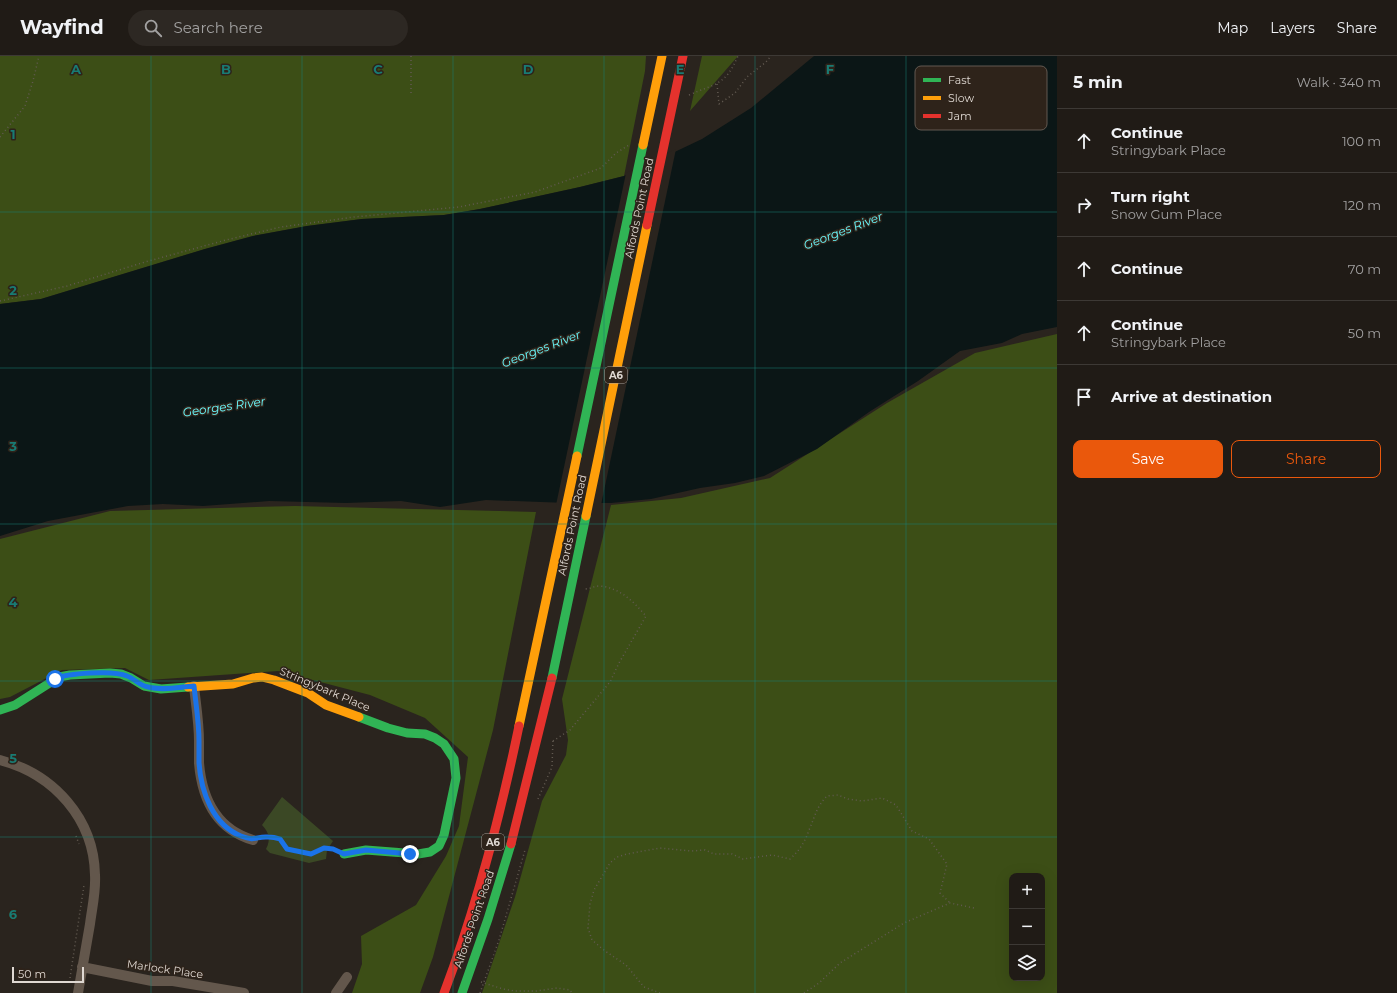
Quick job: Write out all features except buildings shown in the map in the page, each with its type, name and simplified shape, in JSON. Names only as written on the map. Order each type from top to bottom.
[{"type":"main road","name":"Alfords Point Road","points":[[444,993],[468,926],[494,838],[529,687],[662,56]]},
{"type":"main road","name":"Alfords Point Road","points":[[462,993],[490,915],[503,873],[520,811],[549,691],[683,57]]},
{"type":"main road","name":"Stringybark Place","points":[[0,710],[14,705],[55,679],[70,675],[115,673],[126,675],[149,688],[233,684],[252,678],[268,678],[308,693],[326,705],[388,728],[402,733],[420,733],[430,735],[440,741],[448,749],[456,765],[456,778],[444,835],[439,846],[430,852],[418,854],[366,850],[344,854]]},
{"type":"street","points":[[194,686],[200,772],[206,798],[217,817],[227,828],[241,836],[253,840]]},
{"type":"street","points":[[0,760],[22,767],[54,787],[78,815],[88,836],[95,865],[95,887],[78,993]]},
{"type":"street","name":"Marlock Place","points":[[82,968],[152,981],[173,981],[244,993]]},
{"type":"street","points":[[336,993],[347,977]]},
{"type":"path","points":[[0,137],[25,106],[39,56]]},
{"type":"path","points":[[411,56],[411,93]]},
{"type":"path","points":[[688,101],[689,95],[717,84],[728,75],[738,56]]},
{"type":"path","points":[[717,84],[719,104],[735,93],[748,77],[771,56]]},
{"type":"path","points":[[0,301],[67,286],[174,254],[280,227],[354,217],[459,207],[535,192],[601,168],[616,153],[629,145]]},
{"type":"path","points":[[537,739],[553,741],[575,725],[610,682],[646,616],[630,599],[614,590],[599,586],[582,589]]},
{"type":"path","points":[[660,993],[644,988],[626,965],[592,940],[588,928],[590,904],[600,878],[610,863],[617,857],[627,854],[660,848],[691,851],[705,850],[714,854],[732,854],[744,859],[772,855],[790,859],[798,851],[810,830],[820,803],[827,796],[838,796],[848,800],[862,801],[882,798],[896,805],[912,831],[929,839],[947,864],[940,893],[950,903],[974,908]]},
{"type":"path","points":[[75,833],[80,847]]},
{"type":"path","points":[[253,840],[268,837],[280,839],[287,849],[311,854],[324,848],[333,849],[344,854]]},
{"type":"path","points":[[480,993],[499,940],[525,849]]},
{"type":"path","points":[[70,979],[82,903],[84,880]]},
{"type":"path","points":[[804,993],[819,983],[840,962],[904,923],[950,903]]},
{"type":"path","points":[[481,982],[515,991],[536,992],[557,988],[570,990],[572,993]]},
{"type":"green space","points":[[0,56],[646,56],[645,71],[624,176],[480,209],[444,215],[362,219],[307,226],[253,236],[205,249],[41,299],[0,304]]},
{"type":"green space","points":[[702,56],[738,56],[690,111]]},
{"type":"green space","points":[[1057,334],[1057,993],[482,993],[515,897],[542,801],[566,755],[568,740],[562,699],[611,505],[681,498],[770,478],[887,403],[975,353]]},
{"type":"green space","points":[[295,506],[536,512],[493,730],[433,957],[420,993],[352,993],[362,964],[361,936],[416,905],[446,856],[459,826],[468,757],[425,718],[370,695],[278,671],[149,680],[125,668],[62,670],[10,697],[0,699],[0,539],[110,511]]},
{"type":"green space","points":[[282,797],[333,841],[327,850],[326,859],[309,863],[270,853],[266,849],[268,836],[262,825]]},
{"type":"water","name":"Georges River","points":[[814,56],[1057,56],[1057,327],[1022,334],[1002,343],[960,351],[817,449],[764,476],[735,483],[700,488],[651,499],[611,503],[486,500],[440,507],[401,501],[346,503],[269,501],[203,506],[163,504],[128,506],[48,521],[0,536],[0,304],[41,299],[205,249],[253,236],[307,226],[362,219],[444,215],[480,209],[624,176],[702,139],[751,108]]},
{"type":"pier","points":[[676,149],[601,505],[556,505],[626,173]]},
{"type":"traffic: fast","points":[[577,456],[643,145]]},
{"type":"traffic: fast","points":[[552,678],[586,516]]},
{"type":"traffic: fast","points":[[0,710],[15,705],[59,677],[70,675],[110,673],[121,674],[144,686],[161,689],[188,687]]},
{"type":"traffic: fast","points":[[344,854],[366,850],[418,854],[430,852],[439,846],[444,835],[456,778],[454,759],[444,744],[435,738],[425,734],[407,733],[388,728],[359,717]]},
{"type":"traffic: fast","points":[[462,993],[488,919],[511,844]]},
{"type":"traffic: slow","points":[[643,145],[662,56]]},
{"type":"traffic: slow","points":[[586,516],[647,225]]},
{"type":"traffic: slow","points":[[519,726],[577,456]]},
{"type":"traffic: slow","points":[[188,687],[233,684],[262,677],[308,693],[326,705],[359,717]]},
{"type":"traffic: jam","points":[[647,225],[683,56]]},
{"type":"traffic: jam","points":[[511,844],[552,678]]},
{"type":"traffic: jam","points":[[444,993],[467,927],[487,861],[519,726]]},
{"type":"route","points":[[55,679],[70,675],[115,673],[126,675],[149,688],[194,686],[200,772],[206,798],[222,823],[227,828],[241,836],[253,840],[268,837],[280,839],[287,849],[311,854],[324,848],[333,849],[344,854],[366,850],[410,854]]}]
